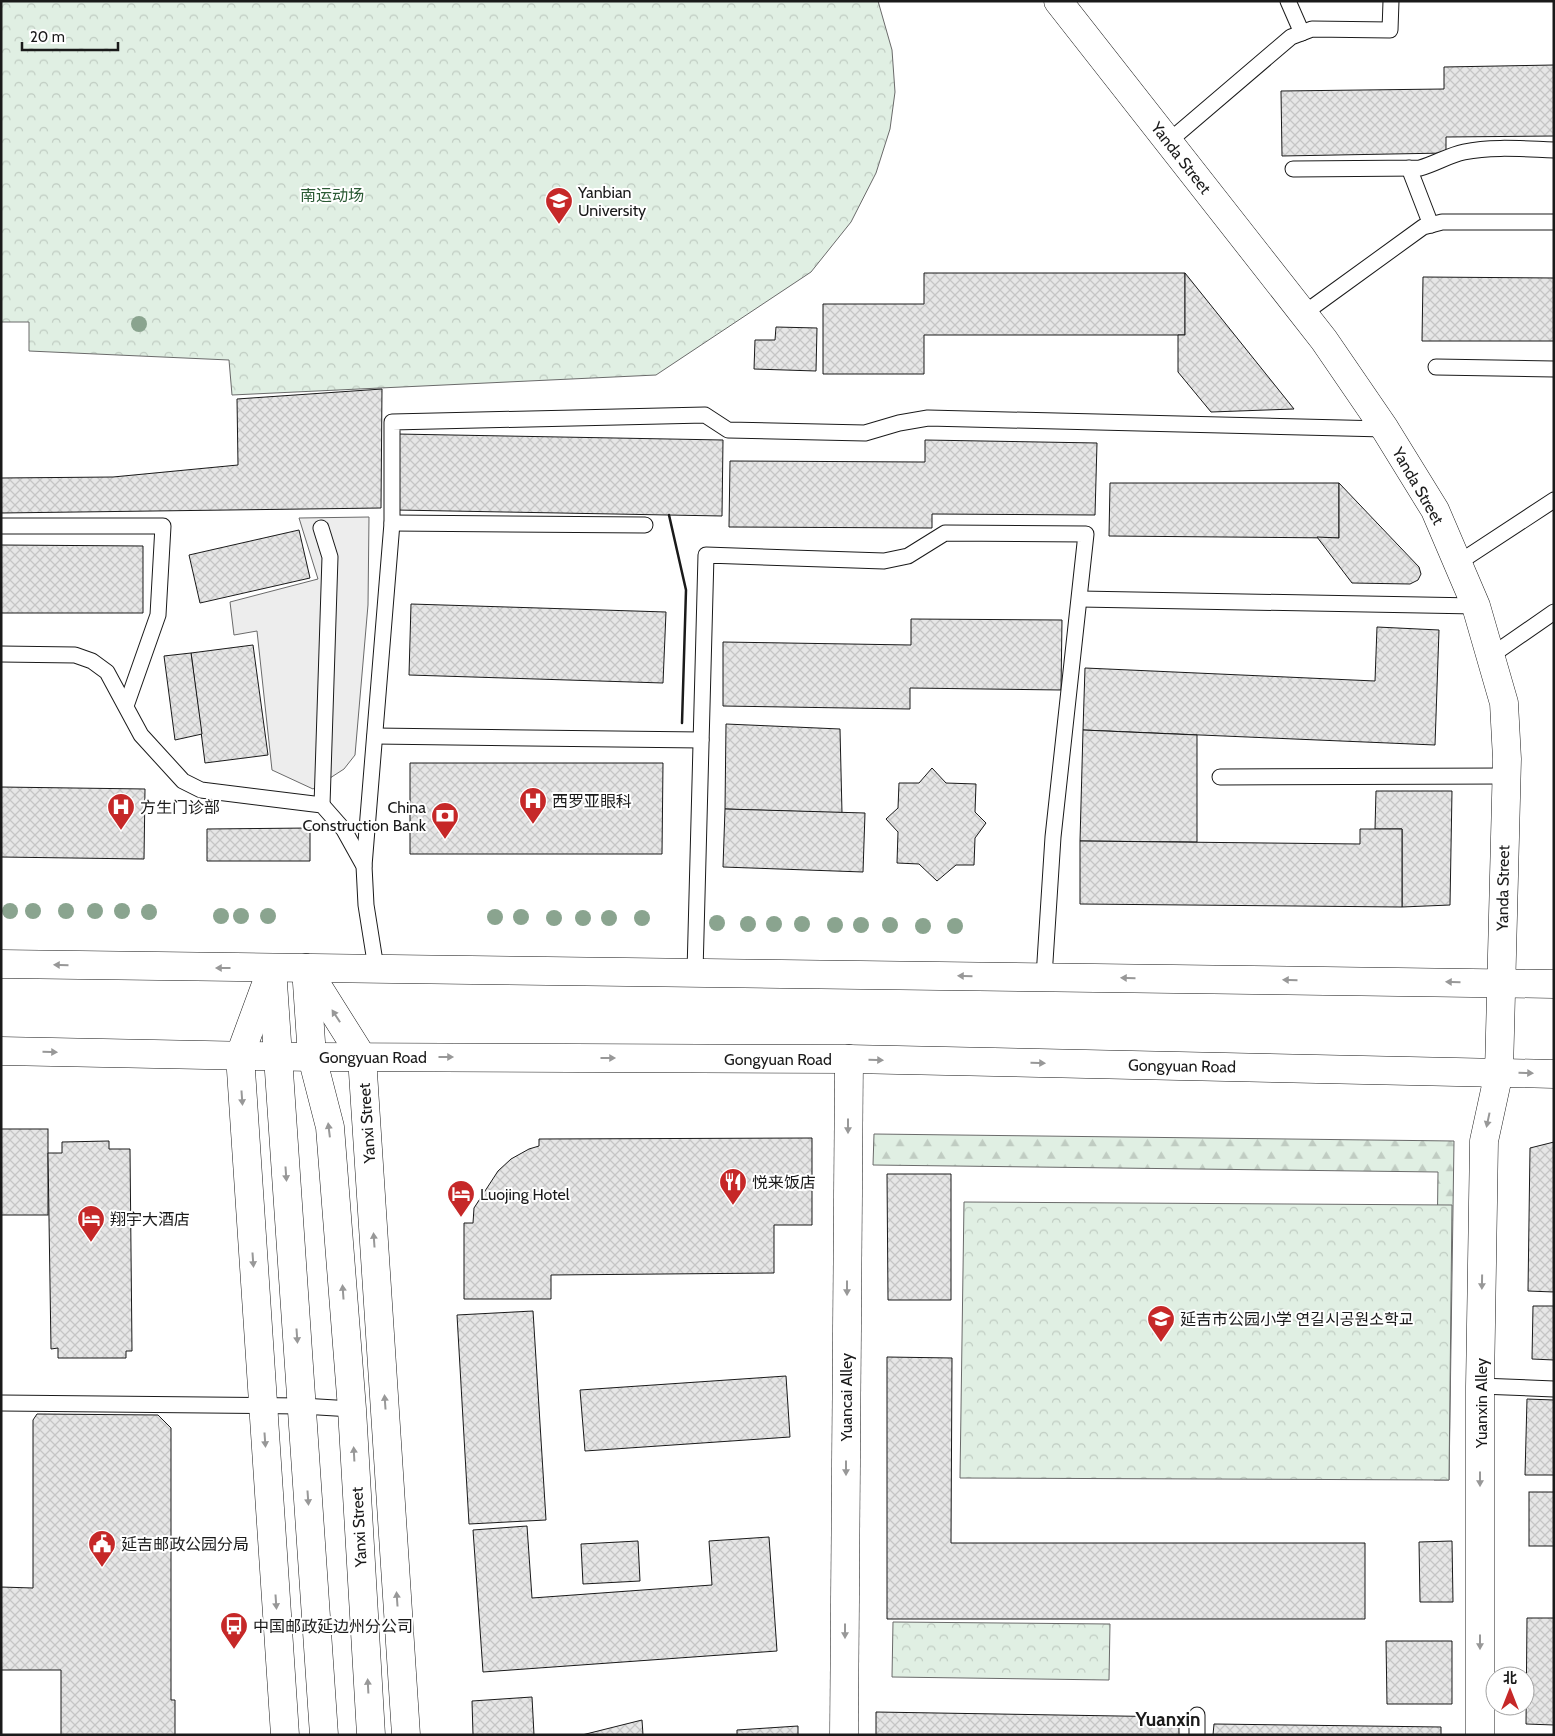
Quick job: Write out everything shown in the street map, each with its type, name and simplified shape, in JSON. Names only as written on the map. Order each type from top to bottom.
[{"type":"main road","name":"Yanda Street","points":[[1058,1],[1324,340],[1385,429],[1435,510],[1476,606],[1492,655],[1504,703],[1506,776],[1499,1072]]},
{"type":"main road","points":[[1,964],[1554,984]]},
{"type":"main road","points":[[272,968],[240,1055],[285,1735]]},
{"type":"main road","points":[[272,968],[324,1735]]},
{"type":"main road","name":"Yanxi Street","points":[[306,968],[312,1057],[330,1127],[352,1409],[371,1735]]},
{"type":"main road","name":"Yanxi Street","points":[[306,968],[362,1057],[406,1735]]},
{"type":"main road","name":"Gongyuan Road","points":[[1,1050],[312,1057],[848,1059],[1554,1074]]},
{"type":"main road","name":"Yuancai Alley","points":[[844,1735],[848,1059]]},
{"type":"main road","name":"Yuanxin Alley","points":[[1480,1735],[1480,1386],[1484,1141],[1499,1072]]},
{"type":"lane","points":[[1288,1],[1302,33]]},
{"type":"lane","points":[[1168,142],[1292,37],[1312,29],[1390,30],[1391,1]]},
{"type":"lane","points":[[1293,169],[1420,168],[1437,164],[1462,152],[1486,149],[1554,150]]},
{"type":"lane","points":[[1409,168],[1431,225]]},
{"type":"lane","points":[[1303,314],[1423,227],[1442,222],[1554,222]]},
{"type":"lane","points":[[1436,367],[1554,369]]},
{"type":"lane","points":[[376,968],[366,906],[364,866],[392,523],[392,422],[705,415],[728,430],[846,433],[865,433],[899,423],[928,418],[1385,429]]},
{"type":"lane","points":[[1458,563],[1554,500]]},
{"type":"lane","points":[[392,523],[645,525]]},
{"type":"lane","points":[[1,526],[163,526],[158,615],[126,706]]},
{"type":"lane","points":[[321,528],[330,557],[322,805]]},
{"type":"lane","points":[[695,972],[706,555],[884,561],[908,556],[945,533],[1086,534],[1053,837],[1044,976]]},
{"type":"lane","points":[[1080,599],[1476,606]]},
{"type":"lane","points":[[1492,655],[1554,612]]},
{"type":"lane","points":[[1,654],[75,655],[92,661],[107,672],[141,735],[183,781],[201,790],[322,805],[344,830],[364,866]]},
{"type":"lane","points":[[375,736],[701,740]]},
{"type":"lane","points":[[1220,777],[1506,776]]},
{"type":"lane","points":[[1480,1386],[1554,1389]]},
{"type":"lane","points":[[1,1403],[302,1406],[352,1409]]},
{"type":"lane","points":[[1197,1715],[1197,1735]]},
{"type":"green space","name":"南运动场","points":[[1,1],[878,1],[892,50],[895,92],[890,129],[876,173],[851,222],[811,272],[656,375],[232,395],[229,360],[29,351],[29,322],[1,322]]},
{"type":"green space","points":[[874,1134],[1454,1141],[1449,1480],[1434,1480],[1438,1172],[873,1165]]},
{"type":"green space","points":[[964,1202],[1452,1205],[1449,1480],[960,1478]]},
{"type":"green space","points":[[893,1622],[1110,1624],[1109,1680],[892,1677]]},
{"type":"shaded area","points":[[369,517],[368,605],[355,755],[344,769],[313,789],[272,770],[257,631],[234,635],[230,602],[318,579],[299,518]]},
{"type":"building","points":[[1554,65],[1554,136],[1446,137],[1446,153],[1282,156],[1281,91],[1444,89],[1444,67]]},
{"type":"building","points":[[924,273],[1185,273],[1185,335],[924,335],[924,374],[823,374],[823,304],[924,304]]},
{"type":"building","points":[[1185,273],[1294,409],[1211,412],[1178,372],[1178,335],[1185,335]]},
{"type":"building","points":[[1423,277],[1554,278],[1554,341],[1422,341]]},
{"type":"building","points":[[776,327],[817,328],[816,371],[754,369],[755,340],[775,340]]},
{"type":"building","points":[[382,389],[381,508],[1,513],[1,478],[113,477],[238,465],[237,399]]},
{"type":"building","points":[[397,434],[723,440],[722,516],[396,510]]},
{"type":"building","points":[[925,440],[1097,443],[1095,515],[932,514],[932,528],[729,527],[730,461],[925,462]]},
{"type":"building","points":[[1110,483],[1339,483],[1339,538],[1109,536]]},
{"type":"building","points":[[1339,483],[1419,567],[1421,574],[1418,580],[1410,584],[1352,583],[1317,537],[1339,538]]},
{"type":"building","points":[[299,530],[310,578],[200,603],[189,555]]},
{"type":"building","points":[[1,545],[143,546],[143,613],[1,613]]},
{"type":"building","points":[[411,604],[666,612],[663,683],[409,675]]},
{"type":"building","points":[[911,619],[1062,620],[1061,690],[910,688],[910,709],[723,706],[723,642],[911,645]]},
{"type":"building","points":[[1377,627],[1439,630],[1435,745],[1083,730],[1085,668],[1375,681]]},
{"type":"building","points":[[253,645],[268,755],[205,763],[191,653]]},
{"type":"building","points":[[191,653],[202,734],[175,740],[164,656]]},
{"type":"building","points":[[726,724],[840,729],[842,813],[725,809]]},
{"type":"building","points":[[1083,730],[1197,735],[1197,842],[1080,841]]},
{"type":"building","points":[[410,763],[663,763],[662,854],[410,854]]},
{"type":"building","points":[[932,768],[946,783],[976,784],[975,812],[986,823],[975,838],[974,865],[956,865],[937,881],[919,864],[897,863],[898,832],[886,819],[898,808],[899,783],[919,783]]},
{"type":"building","points":[[1,787],[145,789],[144,859],[1,857]]},
{"type":"building","points":[[1376,791],[1452,791],[1450,905],[1402,907],[1402,829],[1375,829]]},
{"type":"building","points":[[725,809],[865,813],[863,872],[723,867]]},
{"type":"building","points":[[310,828],[310,861],[207,861],[207,829]]},
{"type":"building","points":[[1360,829],[1402,829],[1402,907],[1080,904],[1080,841],[1360,844]]},
{"type":"building","points":[[1,1129],[48,1129],[48,1215],[1,1215]]},
{"type":"building","points":[[812,1138],[812,1225],[774,1225],[774,1273],[551,1275],[551,1299],[464,1299],[464,1223],[473,1223],[474,1208],[498,1171],[511,1159],[539,1146],[539,1139]]},
{"type":"building","points":[[109,1141],[109,1149],[130,1149],[132,1351],[126,1351],[126,1358],[58,1358],[58,1348],[51,1349],[48,1153],[62,1153],[62,1142]]},
{"type":"building","points":[[1554,1142],[1554,1292],[1528,1291],[1530,1148]]},
{"type":"building","points":[[887,1174],[951,1174],[951,1300],[888,1300]]},
{"type":"building","points":[[1533,1306],[1554,1306],[1554,1360],[1532,1359]]},
{"type":"building","points":[[533,1311],[546,1520],[469,1524],[457,1315]]},
{"type":"building","points":[[887,1357],[952,1358],[951,1543],[1365,1543],[1365,1619],[887,1619]]},
{"type":"building","points":[[786,1376],[790,1437],[585,1451],[580,1390]]},
{"type":"building","points":[[1527,1399],[1554,1400],[1554,1475],[1525,1475]]},
{"type":"building","name":"延吉邮政公园分局","points":[[37,1414],[158,1415],[171,1428],[171,1700],[175,1700],[175,1735],[61,1735],[61,1670],[1,1670],[1,1587],[33,1588],[33,1420]]},
{"type":"building","points":[[1529,1492],[1554,1492],[1554,1546],[1529,1546]]},
{"type":"building","points":[[527,1526],[532,1598],[712,1585],[709,1541],[769,1537],[777,1651],[483,1672],[473,1530]]},
{"type":"building","points":[[638,1541],[640,1581],[583,1584],[581,1544]]},
{"type":"building","points":[[1452,1541],[1453,1602],[1420,1602],[1419,1542]]},
{"type":"building","points":[[1527,1618],[1554,1618],[1554,1725],[1526,1724],[1526,1716],[1535,1716],[1535,1666],[1527,1666]]},
{"type":"building","points":[[1386,1641],[1452,1641],[1452,1704],[1387,1704]]},
{"type":"building","points":[[532,1697],[534,1735],[473,1735],[472,1701]]},
{"type":"building","points":[[876,1712],[1179,1717],[1179,1735],[876,1735]]},
{"type":"building","points":[[642,1720],[643,1735],[582,1735]]},
{"type":"building","points":[[1214,1724],[1441,1727],[1441,1735],[1213,1735]]},
{"type":"building","points":[[798,1726],[798,1735],[737,1735],[737,1730]]},
{"type":"wall","points":[[669,515],[686,590],[682,723]]},
{"type":"place","name":"Yanbian University","points":[[559,225]]},
{"type":"place","name":"西罗亚眼科","points":[[533,825]]},
{"type":"place","name":"方生门诊部","points":[[121,831]]},
{"type":"place","name":"China Construction Bank","points":[[445,840]]},
{"type":"place","name":"悦来饭店","points":[[733,1206]]},
{"type":"place","name":"Luojing Hotel","points":[[461,1218]]},
{"type":"place","name":"翔宇大酒店","points":[[91,1243]]},
{"type":"place","name":"延吉市公园小学 연길시공원소학교","points":[[1161,1343]]},
{"type":"place","name":"延吉邮政公园分局","points":[[102,1568]]},
{"type":"place","name":"中国邮政延边州分公司","points":[[234,1650]]},
{"type":"district","name":"Yuanxin","points":[[1168,1719]]}]
